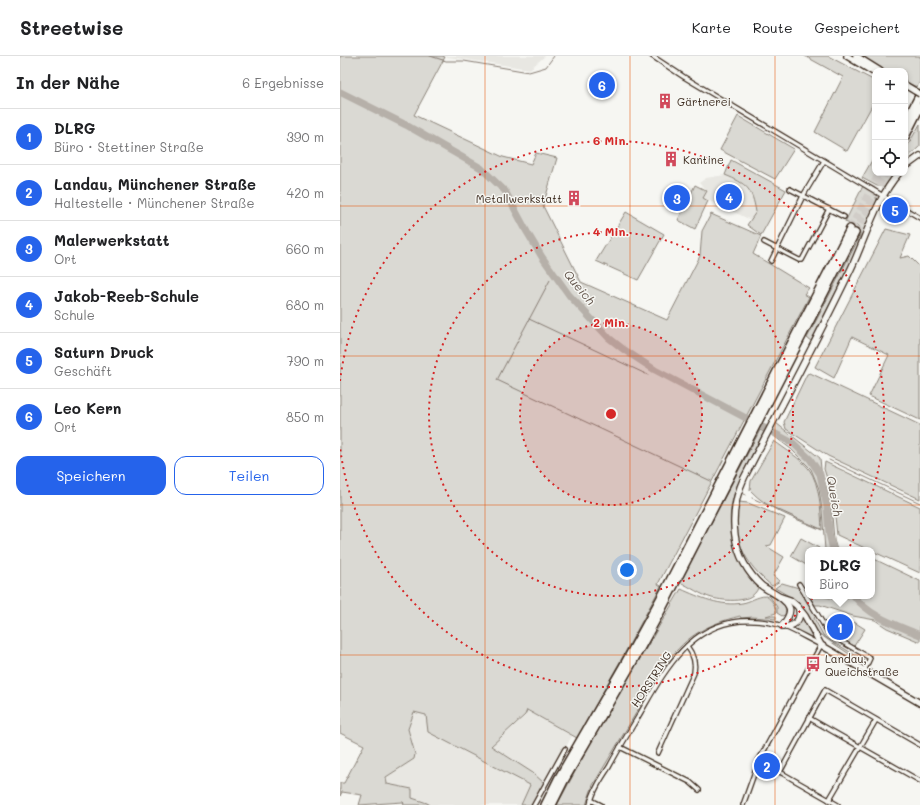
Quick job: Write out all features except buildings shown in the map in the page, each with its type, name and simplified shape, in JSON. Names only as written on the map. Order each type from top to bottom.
[{"type":"highway","points":[[908,116],[918,93]]},
{"type":"highway","points":[[908,131],[920,107]]},
{"type":"highway","points":[[545,805],[558,778],[639,639],[758,416],[853,231]]},
{"type":"highway","points":[[552,805],[586,742],[646,638],[751,429]]},
{"type":"street","points":[[652,56],[684,77],[920,218]]},
{"type":"street","points":[[847,56],[872,71]]},
{"type":"street","points":[[856,56],[875,68]]},
{"type":"street","points":[[908,88],[918,93]]},
{"type":"street","points":[[908,164],[918,156]]},
{"type":"street","points":[[771,261],[803,196],[824,161]]},
{"type":"street","points":[[799,610],[799,617],[796,623],[792,626],[784,627],[790,609],[785,602],[766,588],[754,576],[743,560],[734,532],[736,501],[742,483],[852,268],[872,220],[884,196],[897,176]]},
{"type":"street","points":[[790,189],[844,217]]},
{"type":"street","points":[[764,242],[799,260],[802,260],[829,209]]},
{"type":"street","points":[[799,584],[805,594]]},
{"type":"street","points":[[742,805],[758,760],[820,645],[805,616],[796,605],[790,600],[777,596]]},
{"type":"street","points":[[808,599],[832,636],[870,658],[864,671]]},
{"type":"street","name":"HORSTRING","points":[[590,805],[597,786],[670,666],[696,638],[711,629],[731,622],[756,621],[784,627],[820,645],[920,703]]},
{"type":"street","points":[[658,753],[694,673],[695,666],[693,658],[687,646]]},
{"type":"street","points":[[780,772],[825,690],[920,745]]},
{"type":"street","points":[[810,718],[920,781]]},
{"type":"street","points":[[829,800],[876,720]]},
{"type":"street","points":[[620,747],[690,782],[699,790]]},
{"type":"street","points":[[534,805],[565,749]]},
{"type":"street","points":[[758,760],[838,805]]},
{"type":"street","points":[[591,800],[601,805]]},
{"type":"shaded area","points":[[340,56],[445,57],[414,115],[503,157],[531,164],[536,153],[557,158],[543,206],[581,282],[667,320],[700,256],[702,231],[711,214],[761,236],[753,254],[809,288],[804,294],[809,297],[658,584],[661,586],[577,738],[527,710],[525,715],[491,746],[533,773],[545,784],[534,805],[521,805],[530,785],[428,732],[426,715],[414,712],[408,729],[415,754],[414,759],[386,777],[387,784],[412,789],[412,798],[430,805],[403,805],[403,802],[359,805],[362,795],[342,792],[340,796],[340,783],[344,783],[364,745],[340,733]]},
{"type":"shaded area","points":[[442,56],[545,56],[530,69]]},
{"type":"shaded area","points":[[805,56],[828,56],[872,79],[872,105],[847,151],[815,132],[843,77]]},
{"type":"shaded area","points":[[861,56],[920,56],[920,81],[917,87],[908,83],[908,68],[879,68]]},
{"type":"shaded area","points":[[738,116],[794,149],[775,179],[720,150]]},
{"type":"shaded area","points":[[920,124],[920,146],[908,157],[908,145]]},
{"type":"shaded area","points":[[731,160],[786,190],[761,235],[747,225],[756,212],[753,197],[750,192],[739,181],[725,175]]},
{"type":"shaded area","points":[[872,160],[872,176],[893,176],[885,188],[877,186],[862,178]]},
{"type":"shaded area","points":[[725,175],[742,182],[754,197],[757,212],[751,220],[703,198],[707,191],[699,183],[706,178]]},
{"type":"shaded area","points":[[695,185],[707,191],[703,198],[708,201],[695,229],[678,220]]},
{"type":"shaded area","points":[[863,186],[875,194],[877,201],[856,252],[811,341],[807,338],[860,236],[858,226],[845,222]]},
{"type":"shaded area","points":[[626,212],[664,234],[638,280],[596,261]]},
{"type":"shaded area","points":[[886,229],[910,235],[900,258],[909,256],[920,267],[920,420],[869,396],[889,355],[852,337],[834,378],[815,367]]},
{"type":"shaded area","points":[[810,373],[920,425],[920,499],[828,456],[786,429],[784,422],[807,374]]},
{"type":"shaded area","points":[[776,423],[820,458],[821,469],[831,503],[834,540],[836,547],[825,547],[819,489],[811,469],[791,449],[771,434]]},
{"type":"shaded area","points":[[760,430],[764,432],[737,485],[732,502],[730,517],[732,539],[736,552],[743,567],[758,588],[750,597],[744,599],[724,600],[708,597],[680,582]]},
{"type":"shaded area","points":[[774,441],[793,454],[809,469],[813,475],[818,490],[822,530],[774,509],[750,490],[751,481]]},
{"type":"shaded area","points":[[825,462],[920,507],[920,573],[875,552],[875,547],[863,547],[837,535],[833,498],[824,469]]},
{"type":"shaded area","points":[[739,502],[748,503],[785,518],[771,545],[766,546],[784,557],[773,576],[780,581],[772,586],[758,573],[746,557],[738,539],[736,518]]},
{"type":"shaded area","points":[[801,538],[817,547],[805,547],[805,564],[791,556]]},
{"type":"shaded area","points":[[875,559],[920,581],[920,642],[887,628],[875,620],[853,616],[820,605],[815,605],[811,599],[875,599]]},
{"type":"shaded area","points":[[782,583],[799,588],[816,616],[814,618],[823,635],[865,661],[864,664],[818,633],[799,602],[775,588]]},
{"type":"shaded area","points":[[681,589],[710,600],[726,604],[742,603],[766,596],[773,603],[776,613],[766,616],[776,616],[776,619],[753,617],[741,618],[740,616],[705,628],[678,648],[663,668],[593,785],[586,805],[557,805],[595,735]]},
{"type":"shaded area","points":[[768,594],[784,604],[786,610],[785,615],[782,616],[777,613],[777,607]]},
{"type":"shaded area","points":[[800,613],[821,645],[786,627],[792,626]]},
{"type":"shaded area","points":[[854,622],[865,629],[854,646],[844,640]]},
{"type":"shaded area","points":[[527,710],[572,736],[534,805],[421,805],[412,798],[412,789],[387,784],[386,777],[414,759],[415,754],[408,729],[414,712],[426,715],[533,773],[490,746],[525,716]]},
{"type":"waterway","points":[[430,56],[446,61],[464,61],[529,72],[546,67],[554,56]]},
{"type":"waterway","name":"Queich","points":[[340,92],[406,125],[481,168],[505,191],[542,257],[569,295],[609,338],[623,349],[655,370],[793,443],[810,459],[820,474],[827,507],[829,533],[832,547]]},
{"type":"waterway","points":[[550,280],[497,380],[711,481]]},
{"type":"waterway","points":[[529,319],[648,375]]},
{"type":"waterway","points":[[829,460],[920,503]]},
{"type":"waterway","points":[[742,493],[746,495]]},
{"type":"waterway","points":[[752,498],[821,529]]},
{"type":"waterway","name":"Queich","points":[[857,599],[868,610],[884,620],[920,635]]},
{"type":"tunnel","points":[[850,229],[877,176]]},
{"type":"tunnel","points":[[855,233],[884,176]]},
{"type":"place","name":"Leo Kern","points":[[602,85]]},
{"type":"place","name":"Gärtnerei","points":[[665,101]]},
{"type":"place","name":"Kantine","points":[[671,159]]},
{"type":"place","name":"Jakob-Reeb-Schule","points":[[729,197]]},
{"type":"place","name":"Metallwerkstatt","points":[[574,198]]},
{"type":"place","name":"Malerwerkstatt","points":[[677,198]]},
{"type":"place","name":"Saturn Druck","points":[[895,210]]},
{"type":"place","name":"DLRG","points":[[840,627]]},
{"type":"place","name":"Landau, Queichstraße","points":[[813,664]]},
{"type":"place","name":"Landau, Münchener Straße","points":[[767,766]]}]
